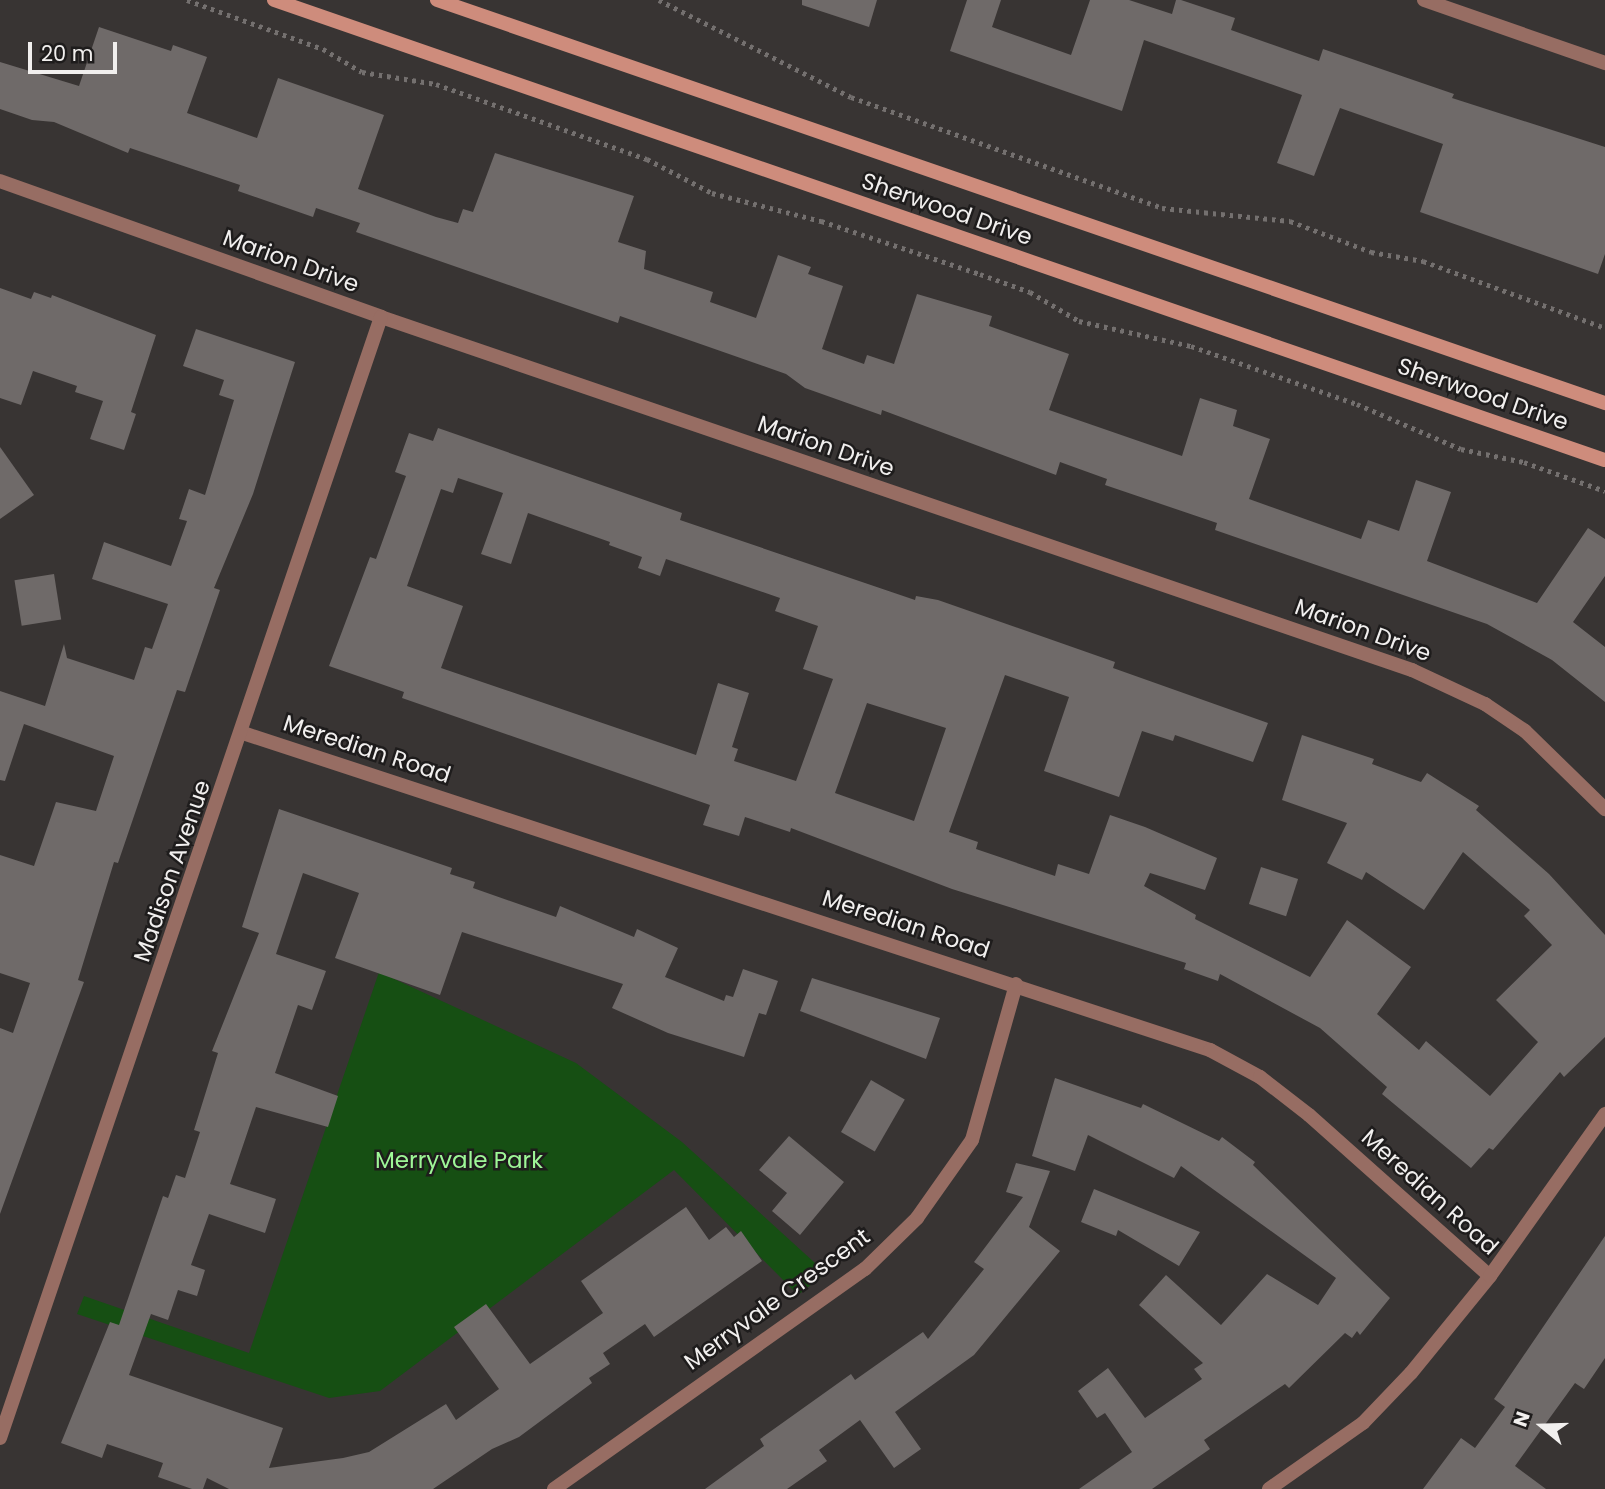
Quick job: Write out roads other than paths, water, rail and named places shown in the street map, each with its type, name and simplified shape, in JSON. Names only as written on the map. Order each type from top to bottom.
[{"type":"main road","name":"Sherwood Drive","points":[[274,0],[296,4],[1605,460]]},
{"type":"main road","name":"Sherwood Drive","points":[[437,0],[1605,404]]},
{"type":"street","points":[[1424,0],[1605,63]]},
{"type":"street","name":"Marion Drive","points":[[0,181],[381,317],[1412,670],[1485,704],[1525,731],[1605,810]]},
{"type":"street","name":"Madison Avenue","points":[[0,1438],[243,733],[381,317]]},
{"type":"street","name":"Meredian Road","points":[[243,733],[1016,984],[1210,1050],[1260,1077],[1490,1276]]},
{"type":"street","name":"Merryvale Crescent","points":[[554,1489],[864,1269],[918,1218],[972,1140],[1016,984]]},
{"type":"street","points":[[1269,1489],[1363,1423],[1411,1373],[1490,1276],[1605,1114]]},
{"type":"park label","name":"Merryvale Park","points":[[459,1160]]}]
